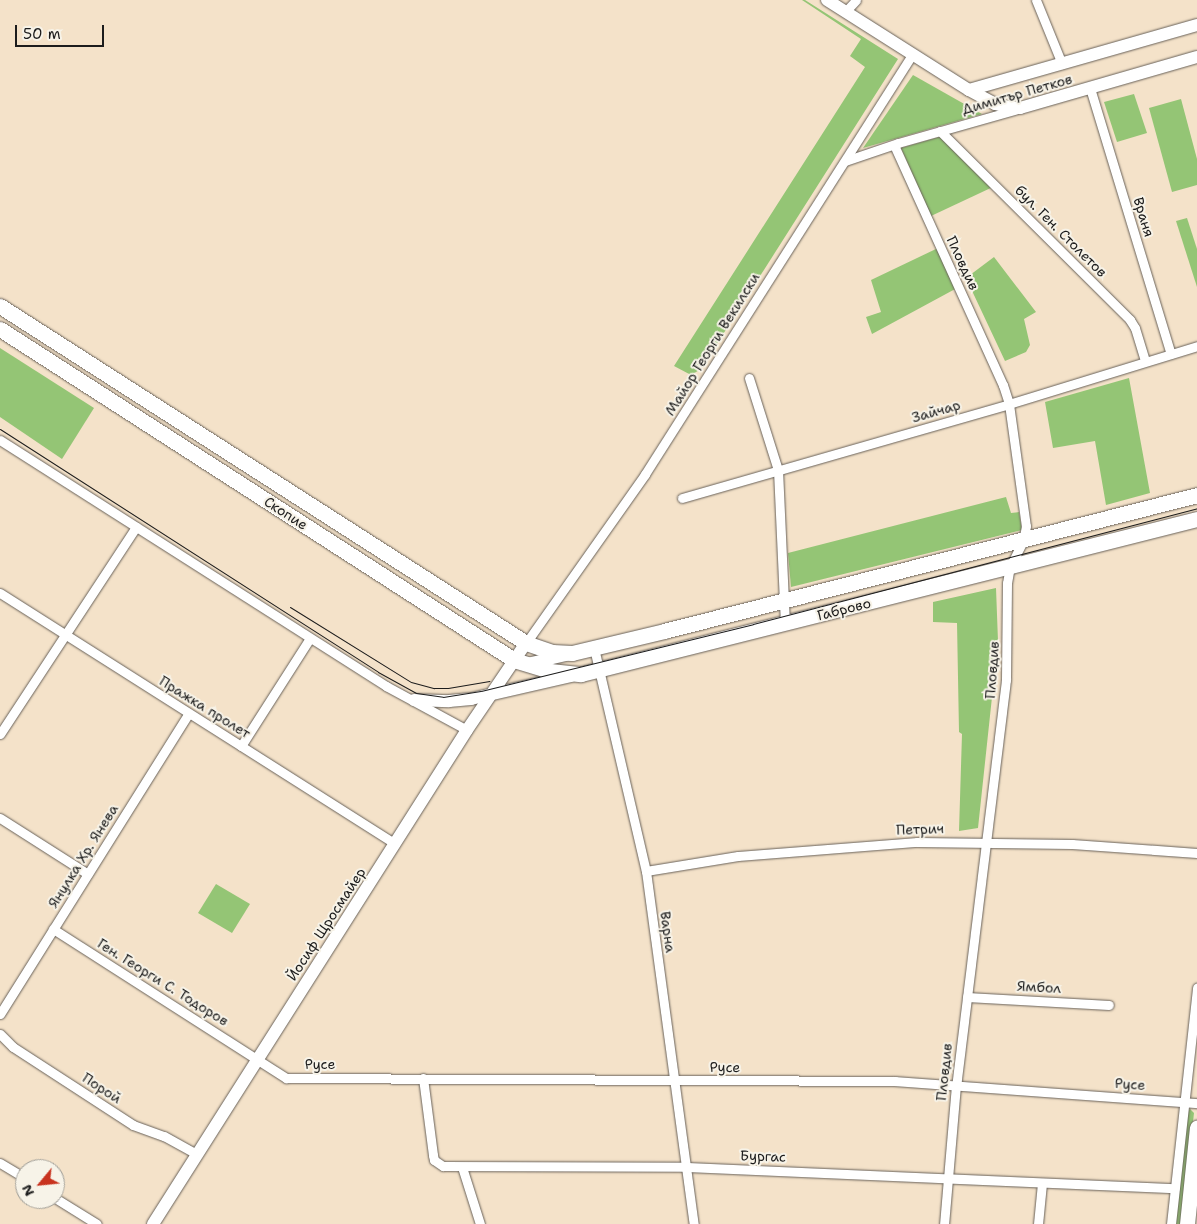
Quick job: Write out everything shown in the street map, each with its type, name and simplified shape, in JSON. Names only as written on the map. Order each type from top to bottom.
[{"type":"main road","name":"Скопие","points":[[0,306],[526,643],[544,650],[572,653]]},
{"type":"main road","name":"Скопие","points":[[0,329],[516,664],[550,671],[580,674]]},
{"type":"main road","name":"Габрово","points":[[572,653],[1023,541],[1197,495]]},
{"type":"main road","name":"Габрово","points":[[580,674],[785,624],[1197,518]]},
{"type":"main road","points":[[1187,1224],[1197,1128]]},
{"type":"street","points":[[827,0],[969,90],[995,104],[1020,108]]},
{"type":"street","points":[[846,12],[856,0]]},
{"type":"street","points":[[1036,0],[1062,64]]},
{"type":"street","name":"Димитър Петков","points":[[969,90],[1197,26]]},
{"type":"street","name":"Майор Георги Векилски","points":[[526,643],[645,474],[913,54]]},
{"type":"street","name":"Димитър Петков","points":[[845,161],[1197,57]]},
{"type":"street","name":"Враня","points":[[1090,88],[1171,354]]},
{"type":"street","name":"бул. Ген. Столетов","points":[[940,132],[1130,320],[1135,328],[1145,361]]},
{"type":"street","name":"Пловдив","points":[[894,145],[1003,385],[1009,404],[1026,526],[1023,541],[1010,566],[1007,583],[1006,680],[956,1085],[944,1224]]},
{"type":"street","name":"Зайчар","points":[[682,498],[1009,404],[1197,346]]},
{"type":"street","points":[[749,378],[778,470],[785,624]]},
{"type":"street","points":[[0,440],[386,686],[467,730]]},
{"type":"street","points":[[0,734],[136,527]]},
{"type":"street","name":"Пражка пролет","points":[[0,593],[395,844]]},
{"type":"street","points":[[241,746],[310,638]]},
{"type":"street","name":"Йосиф Щросмайер","points":[[153,1224],[467,730],[491,694],[516,664],[526,643]]},
{"type":"street","name":"Варна","points":[[594,648],[646,870],[694,1224]]},
{"type":"street","name":"Габрово","points":[[516,664],[572,653]]},
{"type":"street","name":"Габрово","points":[[414,700],[449,701],[491,694],[580,674]]},
{"type":"street","name":"Янулка Хр. Янева","points":[[0,1014],[189,713]]},
{"type":"street","points":[[0,818],[88,874]]},
{"type":"street","name":"Петрич","points":[[646,870],[738,856],[917,842],[1072,844],[1197,853]]},
{"type":"street","name":"Ген. Георги С. Тодоров","points":[[53,929],[258,1059]]},
{"type":"street","points":[[1171,1224],[1197,987]]},
{"type":"street","name":"Ямбол","points":[[967,997],[1109,1005]]},
{"type":"street","name":"Порой","points":[[0,1034],[13,1047],[133,1125],[164,1136],[197,1154]]},
{"type":"street","name":"Русе","points":[[258,1059],[286,1078],[895,1081],[1197,1103]]},
{"type":"street","name":"Бургас","points":[[423,1078],[434,1160],[443,1166],[687,1167],[1175,1188]]},
{"type":"street","points":[[0,1163],[15,1172]]},
{"type":"street","points":[[462,1167],[480,1224]]},
{"type":"street","points":[[1038,1224],[1042,1183]]},
{"type":"street","points":[[65,1204],[97,1224]]},
{"type":"green space","points":[[802,0],[805,0],[898,59],[701,369],[691,375],[674,366],[865,67],[850,56],[861,39]]},
{"type":"green space","points":[[913,75],[982,114],[863,148]]},
{"type":"green space","points":[[1134,94],[1147,133],[1117,142],[1104,102]]},
{"type":"green space","points":[[1181,99],[1197,159],[1197,185],[1172,192],[1149,108]]},
{"type":"green space","points":[[939,137],[952,143],[995,186],[931,216],[901,148]]},
{"type":"green space","points":[[1187,218],[1197,249],[1197,287],[1176,221]]},
{"type":"green space","points":[[938,248],[957,288],[872,334],[866,317],[881,312],[871,280]]},
{"type":"green space","points":[[994,257],[1036,312],[1024,319],[1030,345],[1026,352],[1005,361],[966,278]]},
{"type":"green space","points":[[0,348],[94,408],[62,459],[0,417]]},
{"type":"green space","points":[[1129,378],[1150,493],[1106,505],[1095,441],[1053,448],[1045,402]]},
{"type":"green space","points":[[1006,497],[1011,513],[1019,512],[1022,530],[791,587],[788,553]]},
{"type":"green space","points":[[996,588],[998,641],[978,828],[959,831],[962,734],[959,732],[957,623],[933,622],[933,602]]},
{"type":"green space","points":[[216,884],[250,904],[232,933],[198,913]]},
{"type":"green space","points":[[1190,1109],[1194,1113],[1181,1224],[1175,1224],[1187,1112]]},
{"type":"tram line","points":[[0,429],[378,672],[416,693],[443,697],[481,691],[753,624],[1197,508]]},
{"type":"tram line","points":[[290,607],[411,682],[434,688],[448,688],[489,681]]}]
